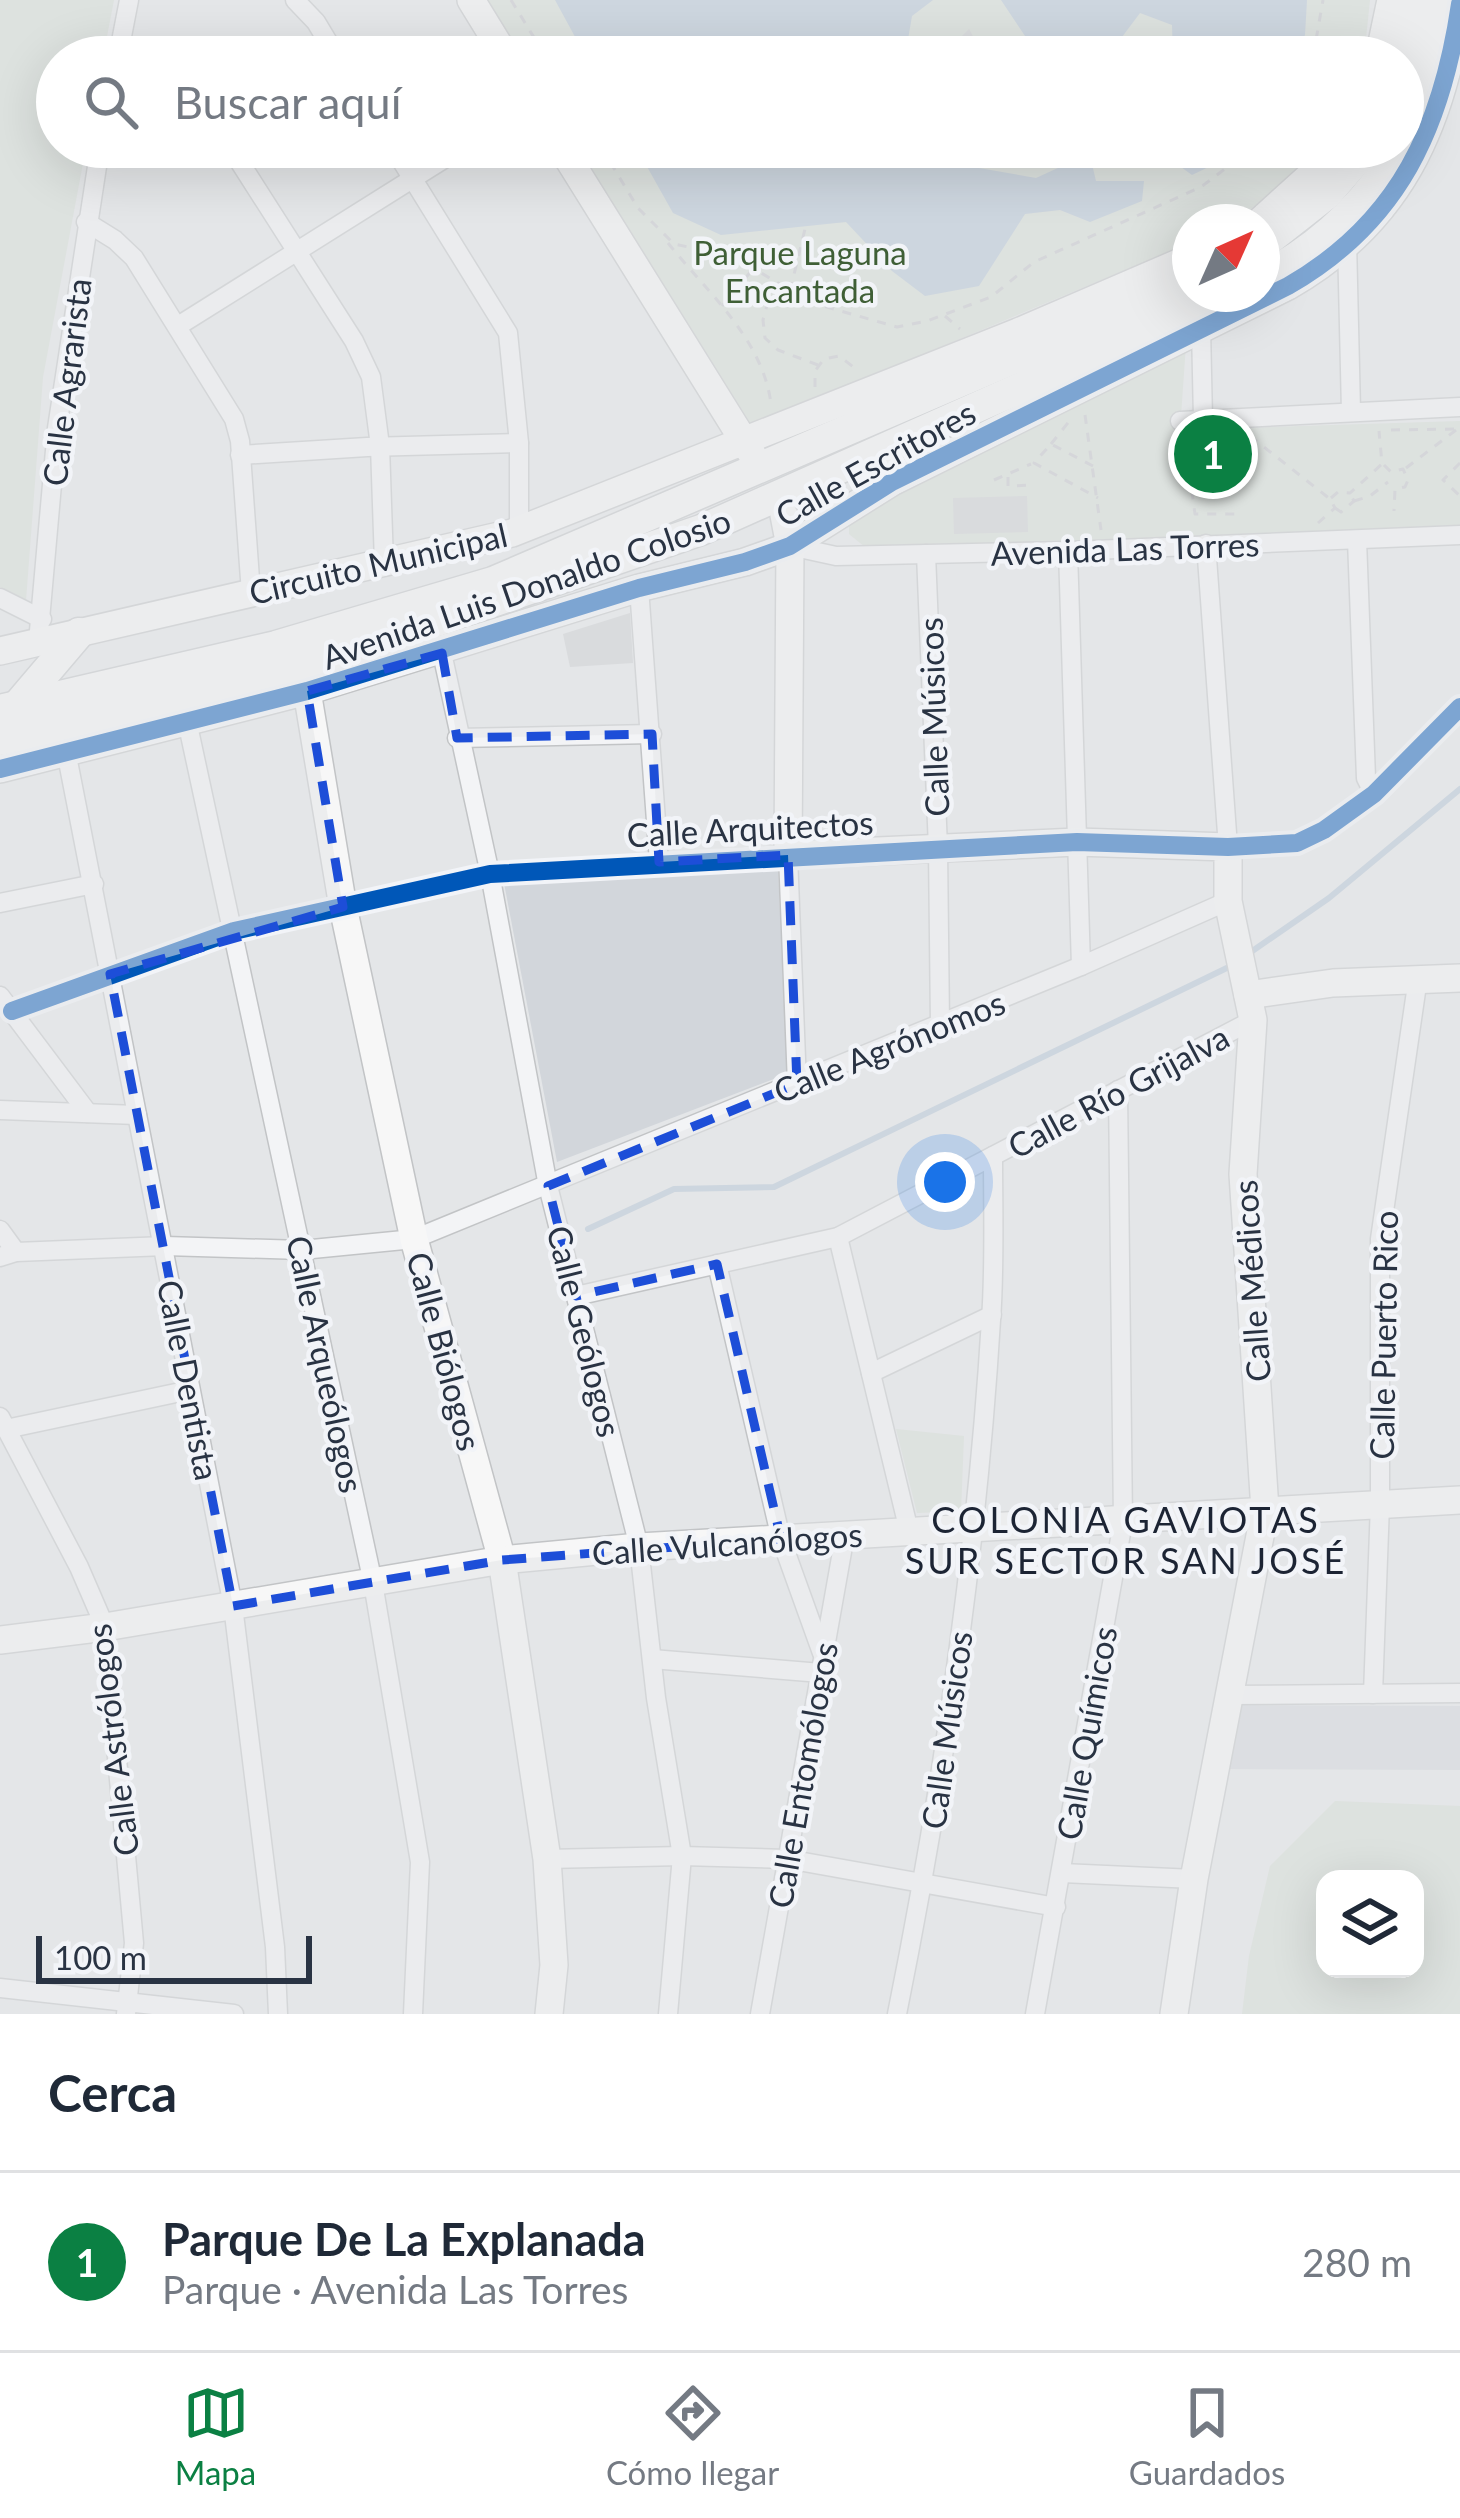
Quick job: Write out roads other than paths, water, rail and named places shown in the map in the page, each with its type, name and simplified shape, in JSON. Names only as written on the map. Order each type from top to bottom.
[{"type":"main road","points":[[1410,36],[1417,0]]},
{"type":"main road","points":[[1424,92],[1443,0]]},
{"type":"main road","points":[[1280,231],[1327,194],[1350,168]]},
{"type":"main road","points":[[1280,267],[1318,243],[1356,209],[1384,168]]},
{"type":"main road","name":"Avenida Luis Donaldo Colosio","points":[[8,708],[276,646],[494,582],[1172,291]]},
{"type":"main road","name":"Avenida Luis Donaldo Colosio","points":[[0,740],[283,674],[701,530],[1191,312]]},
{"type":"main road","points":[[8,708],[80,633]]},
{"type":"street","points":[[122,36],[129,0]]},
{"type":"street","points":[[296,0],[324,36]]},
{"type":"street","points":[[471,0],[493,36]]},
{"type":"street","points":[[1383,36],[1391,0]]},
{"type":"street","name":"Calle Escritores","points":[[1424,141],[1454,74],[1460,4]]},
{"type":"street","name":"Calle Agrarista","points":[[40,631],[57,428],[96,168]]},
{"type":"street","points":[[243,168],[361,353],[374,388],[383,563]]},
{"type":"street","points":[[405,168],[508,333],[519,443],[519,531]]},
{"type":"street","points":[[178,326],[430,168]]},
{"type":"street","points":[[575,168],[756,444],[818,412],[1172,265]]},
{"type":"street","points":[[1280,204],[1316,168]]},
{"type":"street","name":"Calle Escritores","points":[[0,769],[307,692],[790,546],[892,482],[1301,278],[1347,241],[1412,168]]},
{"type":"street","points":[[86,222],[134,258],[230,409],[240,455],[251,593]]},
{"type":"street","points":[[1347,241],[1351,411]]},
{"type":"street","points":[[1201,328],[1203,420]]},
{"type":"street","points":[[1182,427],[1203,420],[1460,407]]},
{"type":"street","points":[[240,455],[519,443]]},
{"type":"street","name":"Circuito Municipal","points":[[0,651],[40,631],[80,633],[519,531],[756,444]]},
{"type":"street","points":[[784,515],[790,546],[788,855],[797,1084]]},
{"type":"street","points":[[826,522],[836,556]]},
{"type":"street","name":"Avenida Las Torres","points":[[790,546],[836,556],[1460,535]]},
{"type":"street","points":[[1357,540],[1366,778],[1374,794]]},
{"type":"street","name":"Calle Médicos","points":[[1174,2014],[1194,1879],[1265,1510],[1243,1174],[1245,985],[1228,901],[1206,544]]},
{"type":"street","points":[[1068,551],[1081,966]]},
{"type":"street","name":"Calle Músicos","points":[[926,554],[940,1024]]},
{"type":"street","points":[[639,588],[659,862]]},
{"type":"street","points":[[0,598],[40,631]]},
{"type":"street","name":"Calle Geólogos","points":[[442,652],[490,874],[548,1186],[639,1547],[682,1856],[668,2014]]},
{"type":"street","name":"Calle Biólogos","points":[[307,692],[343,908],[414,1239],[502,1560],[547,1859],[554,1965],[549,2014]]},
{"type":"street","name":"Calle Arquitectos","points":[[6,1003],[234,932],[490,874],[1077,842],[1228,847],[1297,843],[1374,794],[1460,707]]},
{"type":"street","name":"Calle Arqueólogos","points":[[187,721],[373,1582],[420,1862],[413,2014]]},
{"type":"street","points":[[458,738],[652,734]]},
{"type":"street","name":"Calle Dentista","points":[[66,751],[233,1606],[275,1948],[278,2014]]},
{"type":"street","points":[[0,903],[94,884]]},
{"type":"street","name":"Calle Agrónomos","points":[[302,1250],[414,1239],[797,1084],[1228,901]]},
{"type":"street","name":"Calle Puerto Rico","points":[[1372,1694],[1380,1504],[1380,1239],[1418,978]]},
{"type":"street","points":[[1245,985],[1460,978]]},
{"type":"street","name":"Calle Río Grijalva","points":[[576,1296],[838,1237],[1118,1090],[1245,985]]},
{"type":"street","points":[[6,1003],[88,1114]]},
{"type":"street","name":"Calle Químicos","points":[[1035,2014],[1123,1522],[1118,1090]]},
{"type":"street","points":[[0,1110],[137,1115]]},
{"type":"street","name":"Calle Músicos","points":[[897,2014],[923,1883],[975,1527],[992,1315],[993,1156]]},
{"type":"street","points":[[0,1230],[8,1255],[164,1246],[302,1250]]},
{"type":"street","points":[[838,1237],[909,1531]]},
{"type":"street","points":[[652,1659],[822,1665],[781,1538],[718,1264]]},
{"type":"street","points":[[871,1372],[992,1315]]},
{"type":"street","points":[[3,1423],[190,1390]]},
{"type":"street","name":"Calle Astrólogos","points":[[3,1423],[79,1567],[105,1628],[134,1943],[128,2008]]},
{"type":"street","name":"Calle Vulcanólogos","points":[[0,1640],[105,1628],[502,1560],[781,1538],[1460,1500]]},
{"type":"street","name":"Calle Entomólogos","points":[[760,2014],[845,1535]]},
{"type":"street","points":[[1230,1695],[1460,1693]]},
{"type":"street","points":[[547,1859],[787,1859],[1056,1907]]},
{"type":"street","points":[[1062,1873],[1194,1879]]},
{"type":"street","points":[[0,1988],[128,2008],[234,2014]]},
{"type":"water","points":[[555,0],[933,0],[912,16],[909,36],[575,36]]},
{"type":"water","points":[[1001,0],[1307,0],[1304,36],[1172,36],[1172,25],[1140,13],[1123,36],[1025,36]]},
{"type":"water","points":[[648,168],[979,168],[1036,178],[1058,168],[1093,168],[1096,181],[1144,181],[1142,201],[1090,222],[1060,210],[1025,214],[979,286],[925,296],[892,271],[846,222],[721,235],[673,213]]},
{"type":"waterway","points":[[1248,954],[1329,898],[1460,789]]},
{"type":"waterway","points":[[588,1229],[674,1189],[774,1187],[1233,965]]},
{"type":"place","name":"Parque De La Explanada","points":[[1213,454]]},
{"type":"district","name":"COLONIA GAVIOTAS SUR SECTOR SAN JOSÉ","points":[[1126,1540]]},
{"type":"park label","name":"Parque Laguna Encantada","points":[[800,271]]}]
